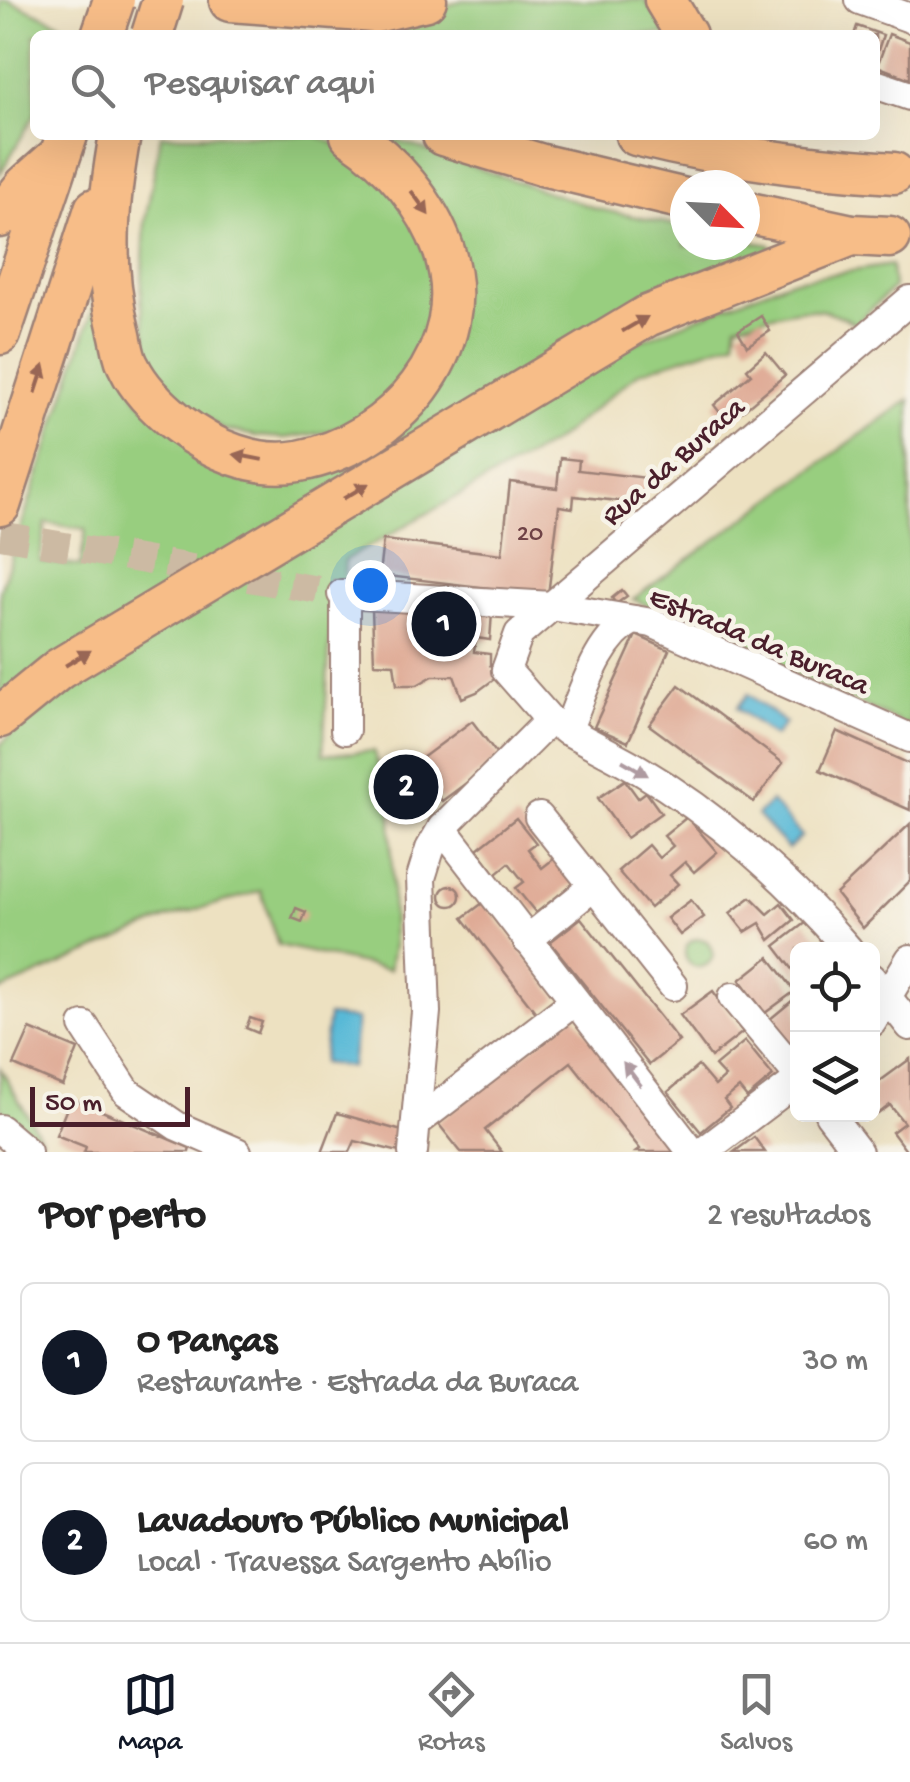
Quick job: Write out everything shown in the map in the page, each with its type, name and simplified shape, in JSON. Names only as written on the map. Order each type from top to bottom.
[{"type":"highway","points":[[96,0],[161,30]]},
{"type":"highway","points":[[104,30],[114,0]]},
{"type":"highway","points":[[154,30],[163,0]]},
{"type":"highway","points":[[229,1],[375,12],[426,0]]},
{"type":"highway","points":[[666,0],[683,30]]},
{"type":"highway","points":[[229,1],[311,30]]},
{"type":"highway","points":[[0,506],[117,140]]},
{"type":"highway","points":[[118,140],[109,196],[107,259],[115,316],[128,366],[157,406],[201,441],[245,459],[296,462],[354,443],[397,414],[430,372],[449,324],[450,270],[434,222],[402,178],[357,140]]},
{"type":"highway","points":[[459,140],[542,166],[670,196]]},
{"type":"highway","points":[[661,140],[751,158],[882,172],[822,140]]},
{"type":"highway","points":[[0,217],[63,145]]},
{"type":"highway","points":[[0,334],[63,145]]},
{"type":"highway","points":[[0,717],[59,669],[648,316],[871,236],[760,215]]},
{"type":"street","points":[[860,0],[910,18]]},
{"type":"street","points":[[880,86],[910,96]]},
{"type":"street","name":"Rua da Buraca","points":[[558,725],[506,670],[519,634],[910,300]]},
{"type":"street","name":"Estrada da Buraca","points":[[345,730],[344,594],[552,606],[652,623],[910,738]]},
{"type":"street","points":[[414,1152],[437,1013],[421,878],[430,849],[442,828],[558,725],[607,641],[618,628],[633,620]]},
{"type":"street","points":[[558,725],[640,770],[687,802],[756,856],[819,915],[841,942]]},
{"type":"street","points":[[539,817],[673,986]]},
{"type":"street","points":[[442,828],[692,1152]]},
{"type":"street","points":[[527,940],[594,886]]},
{"type":"street","points":[[910,959],[881,988],[910,1026]]},
{"type":"street","points":[[734,996],[790,1067]]},
{"type":"street","points":[[416,1123],[576,1000]]},
{"type":"street","points":[[84,1026],[127,1092],[177,1126],[237,1152]]},
{"type":"street","points":[[703,1152],[790,1083]]},
{"type":"street","points":[[834,1122],[858,1152]]},
{"type":"street","points":[[0,1129],[28,1152]]},
{"type":"green space","points":[[0,0],[8,0],[67,26],[66,30],[30,30],[30,123],[0,174]]},
{"type":"green space","points":[[462,0],[645,0],[666,30],[387,30]]},
{"type":"green space","points":[[160,140],[327,140],[349,149],[416,212],[436,301],[412,371],[366,417],[327,432],[285,438],[222,429],[174,396],[157,372],[147,345],[141,299],[145,222]]},
{"type":"green space","points":[[385,140],[396,140],[598,209],[670,224],[670,260],[760,260],[760,243],[770,245],[772,260],[0,706],[0,591],[96,300],[138,400],[310,470],[456,331]],"holes":[[[46,523],[86,529],[80,566],[40,561]]]},
{"type":"green space","points":[[891,265],[893,288],[855,324],[811,309],[737,324],[735,341],[639,372],[554,442],[345,560],[341,620],[331,620],[323,754],[374,751],[391,809],[393,946],[389,970],[278,945],[261,891],[168,918],[0,991],[0,745],[57,689],[624,347],[788,281]]},
{"type":"green space","points":[[910,399],[910,727],[633,599]]},
{"type":"green space","points":[[699,939],[709,943],[713,953],[709,963],[699,967],[689,963],[685,953],[689,943]]},
{"type":"green space","points":[[0,1068],[42,1140],[0,1108]]},
{"type":"water","points":[[748,694],[785,723],[774,737],[737,708]]},
{"type":"water","points":[[771,802],[802,836],[788,849],[757,815]]},
{"type":"water","points":[[328,1016],[357,1019],[351,1067],[322,1063]]},
{"type":"building","points":[[889,34],[910,42],[910,79],[880,67]]},
{"type":"building","points":[[761,316],[770,331],[747,346],[738,331]]},
{"type":"building","points":[[766,352],[785,375],[728,423],[714,405],[751,374],[747,369]]},
{"type":"building","points":[[560,458],[579,460],[578,470],[647,478],[644,504],[574,496],[573,508],[559,506],[548,595],[379,575],[383,540],[502,554],[510,482],[557,488]]},
{"type":"building","points":[[622,590],[627,596],[616,604],[612,598]]},
{"type":"building","points":[[372,609],[492,613],[490,640],[476,638],[474,652],[490,654],[490,665],[497,677],[462,698],[454,676],[433,676],[417,685],[397,685],[394,664],[374,663]]},
{"type":"building","points":[[636,635],[669,650],[628,742],[594,727]]},
{"type":"building","points":[[679,685],[783,763],[754,802],[649,725]]},
{"type":"building","points":[[472,721],[500,758],[442,801],[414,764]]},
{"type":"building","points":[[837,731],[910,764],[910,810],[820,770]]},
{"type":"building","points":[[406,766],[424,799],[407,809],[389,775]]},
{"type":"building","points":[[625,780],[638,798],[646,792],[661,813],[626,838],[598,798]]},
{"type":"building","points":[[687,817],[717,852],[694,872],[685,862],[670,875],[678,884],[650,908],[618,871],[648,845],[659,858],[673,846],[664,836]]},
{"type":"building","points":[[516,818],[536,843],[528,849],[542,868],[556,857],[575,882],[536,913],[516,888],[524,882],[509,863],[496,874],[477,849]]},
{"type":"building","points":[[910,824],[910,881],[863,928],[836,894]]},
{"type":"building","points":[[450,886],[460,896],[450,906],[440,896]]},
{"type":"building","points":[[751,897],[768,914],[781,903],[794,920],[770,940],[760,923],[745,932],[730,913]]},
{"type":"building","points":[[691,900],[704,917],[680,935],[667,918]]},
{"type":"building","points":[[484,902],[558,999],[537,1014],[463,918]]},
{"type":"building","points":[[296,908],[306,912],[302,922],[292,918]]},
{"type":"building","points":[[581,918],[679,1041],[649,1065],[550,942]]},
{"type":"building","points":[[806,922],[822,942],[790,942],[790,966],[775,946]]},
{"type":"building","points":[[769,957],[790,984],[790,995],[765,1013],[740,980]]},
{"type":"building","points":[[713,991],[743,1032],[711,1057],[680,1015]]},
{"type":"building","points":[[790,1003],[790,1046],[769,1020]]},
{"type":"building","points":[[574,1015],[680,1152],[636,1152],[640,1149],[571,1062],[485,1130],[502,1152],[461,1152],[437,1122]]},
{"type":"building","points":[[250,1018],[262,1022],[258,1033],[246,1028]]},
{"type":"building","points":[[30,1029],[78,1049],[63,1086],[14,1065]]},
{"type":"building","points":[[745,1041],[773,1076],[747,1098],[739,1088],[724,1100],[730,1108],[701,1132],[668,1092],[698,1066],[715,1086],[725,1077],[715,1066]]},
{"type":"building","points":[[910,1059],[910,1152],[892,1132],[904,1123],[890,1105],[880,1112],[880,1081]]},
{"type":"building","points":[[71,1098],[190,1148],[189,1152],[84,1152],[86,1147],[56,1135]]},
{"type":"building","points":[[337,1113],[402,1131],[399,1152],[355,1141],[350,1152],[322,1152]]},
{"type":"building","points":[[754,1137],[765,1152],[734,1152]]},
{"type":"tunnel","points":[[0,535],[342,594]]},
{"type":"place","name":"O Panças","points":[[444,624]]},
{"type":"place","name":"Lavadouro Público Municipal","points":[[406,787]]}]
